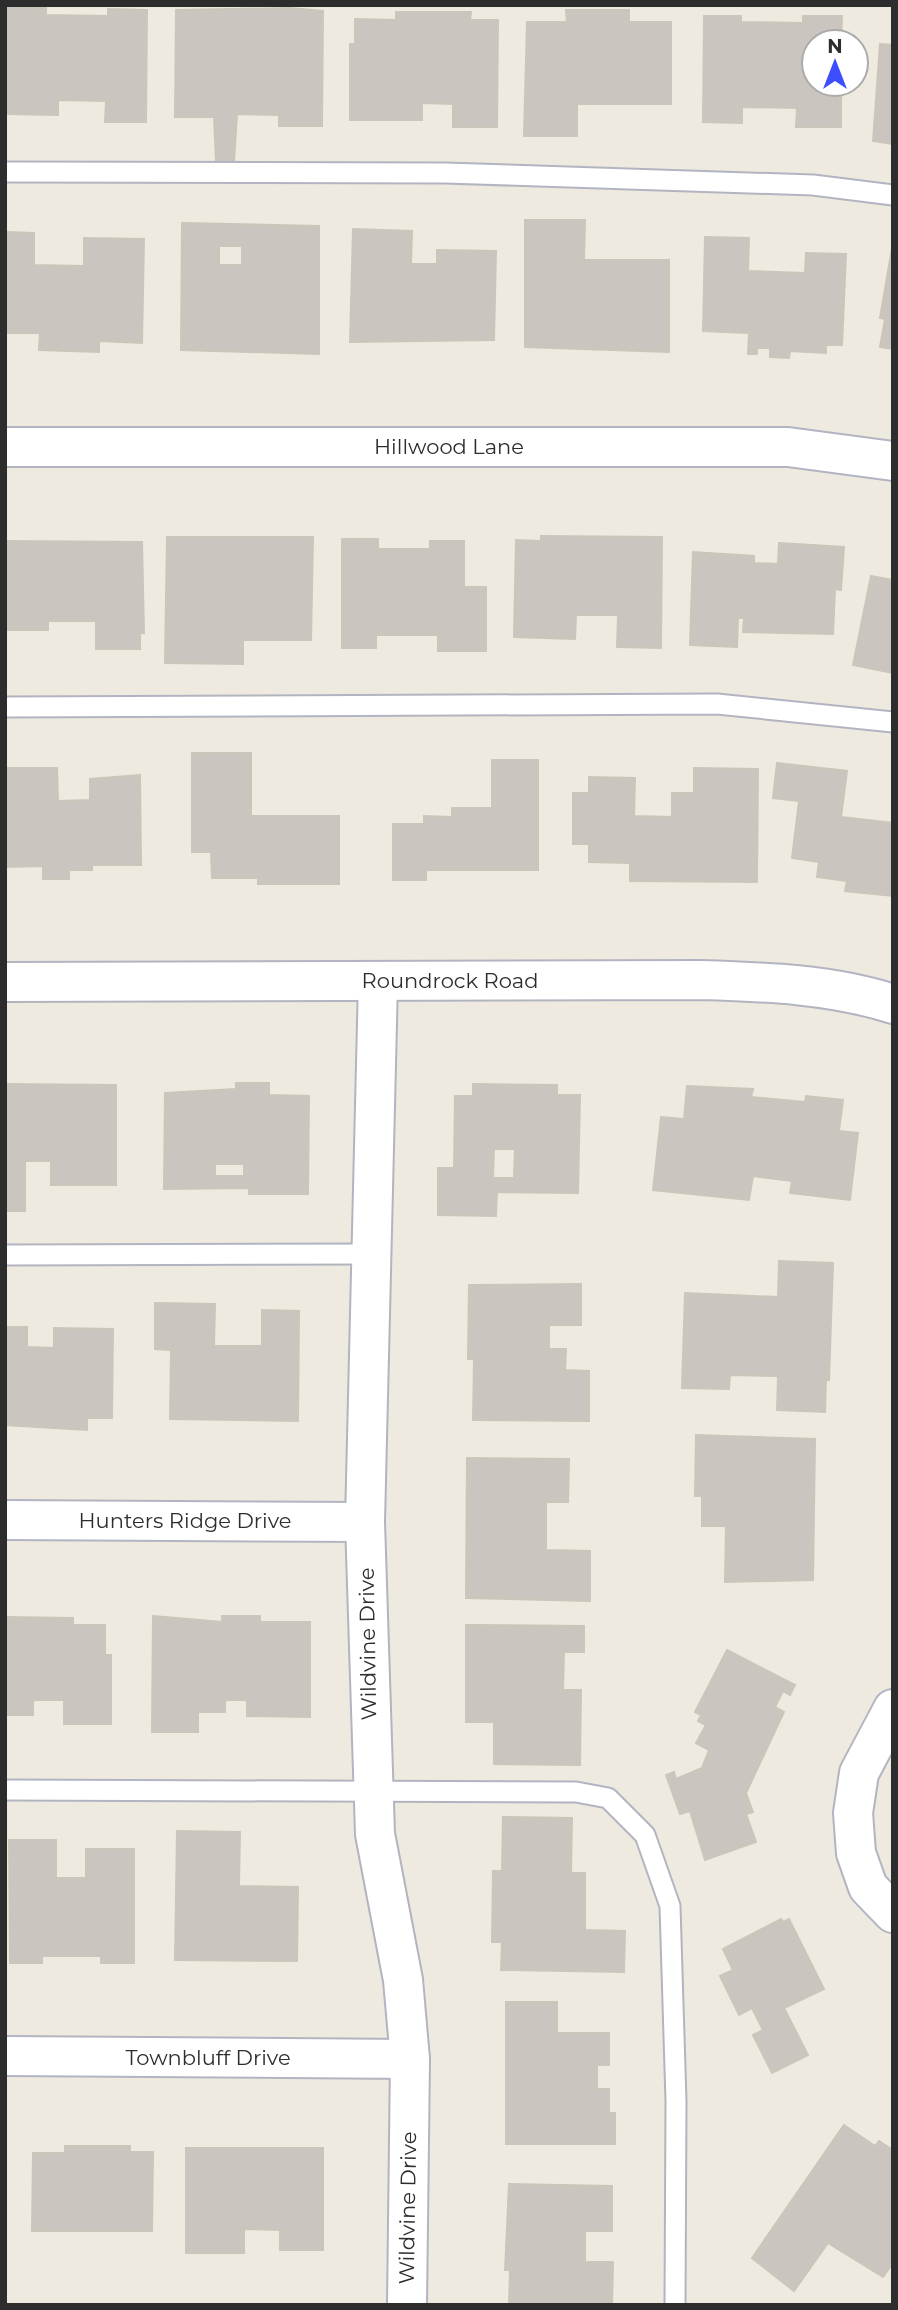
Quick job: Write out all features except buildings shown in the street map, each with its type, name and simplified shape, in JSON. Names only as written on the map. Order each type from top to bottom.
[{"type":"street","name":"Hillwood Lane","points":[[5,447],[788,447],[893,461]]},
{"type":"street","name":"Roundrock Road","points":[[5,982],[700,980],[787,983],[875,998],[893,1004]]},
{"type":"street","name":"Wildvine Drive","points":[[378,981],[365,1522],[372,1793],[377,1846],[403,1980],[410,2059],[407,2305]]},
{"type":"street","name":"Hunters Ridge Drive","points":[[5,1520],[365,1522]]},
{"type":"street","points":[[893,1710],[859,1773],[853,1813],[856,1853],[868,1887],[893,1913]]},
{"type":"street","name":"Townbluff Drive","points":[[5,2056],[410,2059]]},
{"type":"lane","points":[[5,172],[445,173],[813,185],[893,195]]},
{"type":"lane","points":[[5,707],[717,704],[893,722]]},
{"type":"lane","points":[[5,1255],[372,1254]]},
{"type":"lane","points":[[5,1790],[576,1792],[608,1798],[645,1835],[670,1906],[676,2101],[675,2305]]}]
